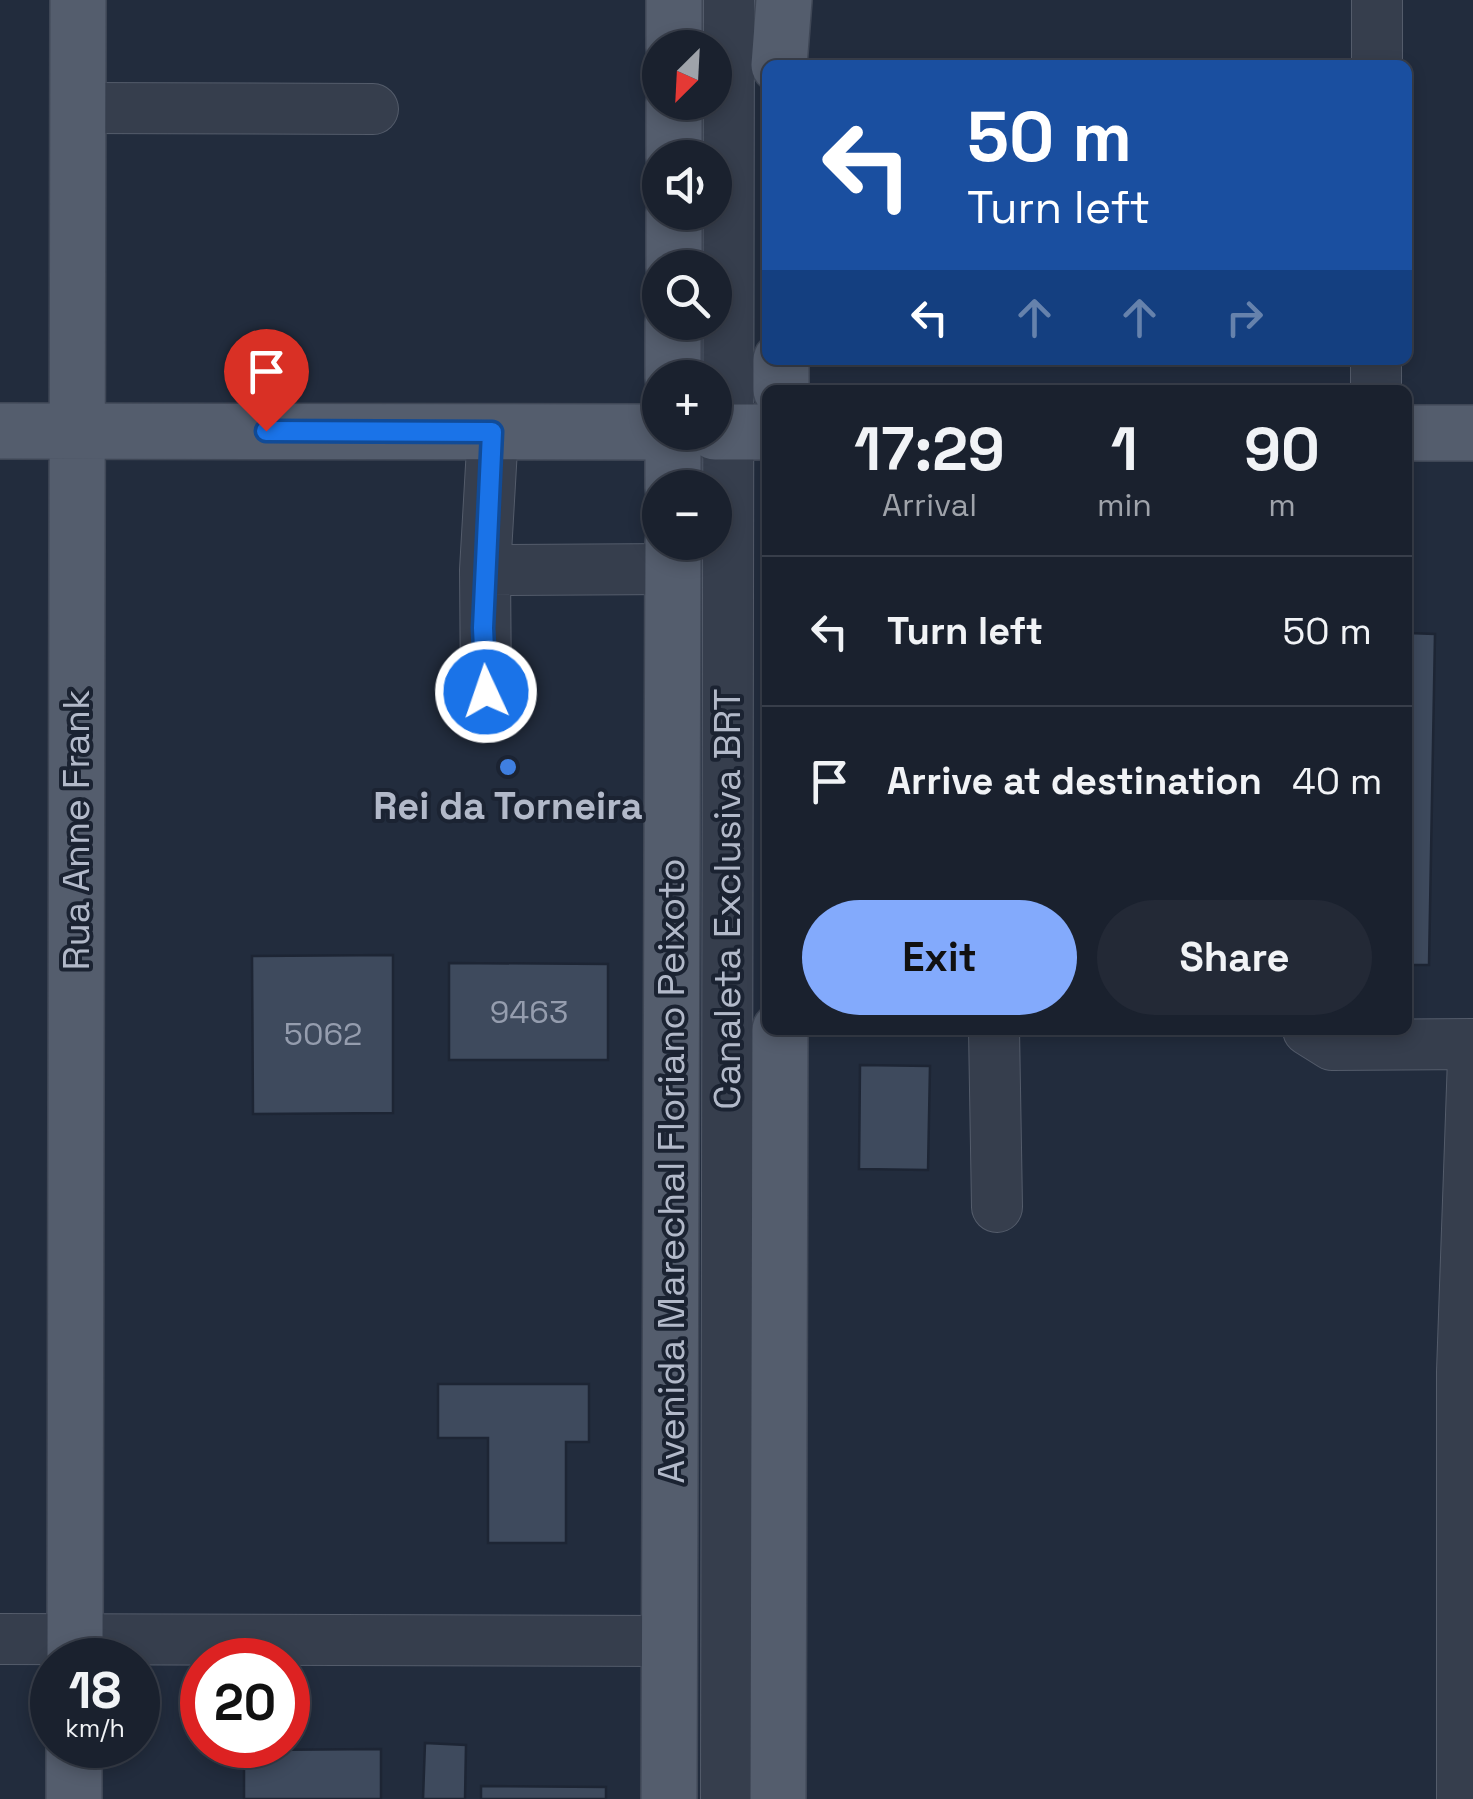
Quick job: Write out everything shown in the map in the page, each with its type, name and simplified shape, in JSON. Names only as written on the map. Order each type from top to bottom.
[{"type":"main road","name":"Rua Anne Frank","points":[[74,1638],[78,0]]},
{"type":"main road","points":[[674,0],[674,30]]},
{"type":"main road","points":[[779,60],[784,0]]},
{"type":"main road","points":[[0,431],[642,432]]},
{"type":"main road","points":[[1412,433],[1473,433]]},
{"type":"main road","name":"Avenida Marechal Floriano Peixoto","points":[[669,1799],[673,560]]},
{"type":"main road","points":[[778,1799],[780,1035]]},
{"type":"main road","points":[[74,1768],[74,1799]]},
{"type":"street","name":"Canaleta Exclusiva BRT","points":[[726,1799],[737,432],[730,0]]},
{"type":"street","points":[[1377,0],[1377,60]]},
{"type":"street","points":[[78,108],[373,109]]},
{"type":"street","points":[[486,692],[484,570],[492,432]]},
{"type":"street","points":[[484,570],[642,558]]},
{"type":"street","points":[[994,1035],[997,1207]]},
{"type":"street","points":[[1316,1035],[1332,1045],[1473,1044]]},
{"type":"street","points":[[1462,1799],[1462,1372],[1473,1058]]},
{"type":"street","points":[[0,1639],[30,1643]]},
{"type":"street","points":[[160,1649],[669,1642]]},
{"type":"building","points":[[1412,633],[1435,634],[1429,965],[1412,965]]},
{"type":"building","points":[[393,955],[393,1113],[253,1114],[252,956]]},
{"type":"building","points":[[449,963],[608,964],[608,1060],[449,1060]]},
{"type":"building","points":[[860,1065],[930,1066],[928,1170],[859,1169]]},
{"type":"building","points":[[438,1384],[589,1384],[589,1442],[566,1442],[566,1543],[488,1543],[488,1438],[438,1438]]},
{"type":"building","points":[[425,1743],[466,1745],[465,1799],[423,1799]]},
{"type":"building","points":[[381,1749],[381,1799],[244,1799],[244,1768],[310,1768],[310,1750]]},
{"type":"building","points":[[481,1786],[606,1787],[606,1799],[481,1799]]},
{"type":"place","name":"Rei da Torneira","points":[[508,767]]},
{"type":"route","points":[[266,431],[492,432],[484,570],[486,692]]}]
